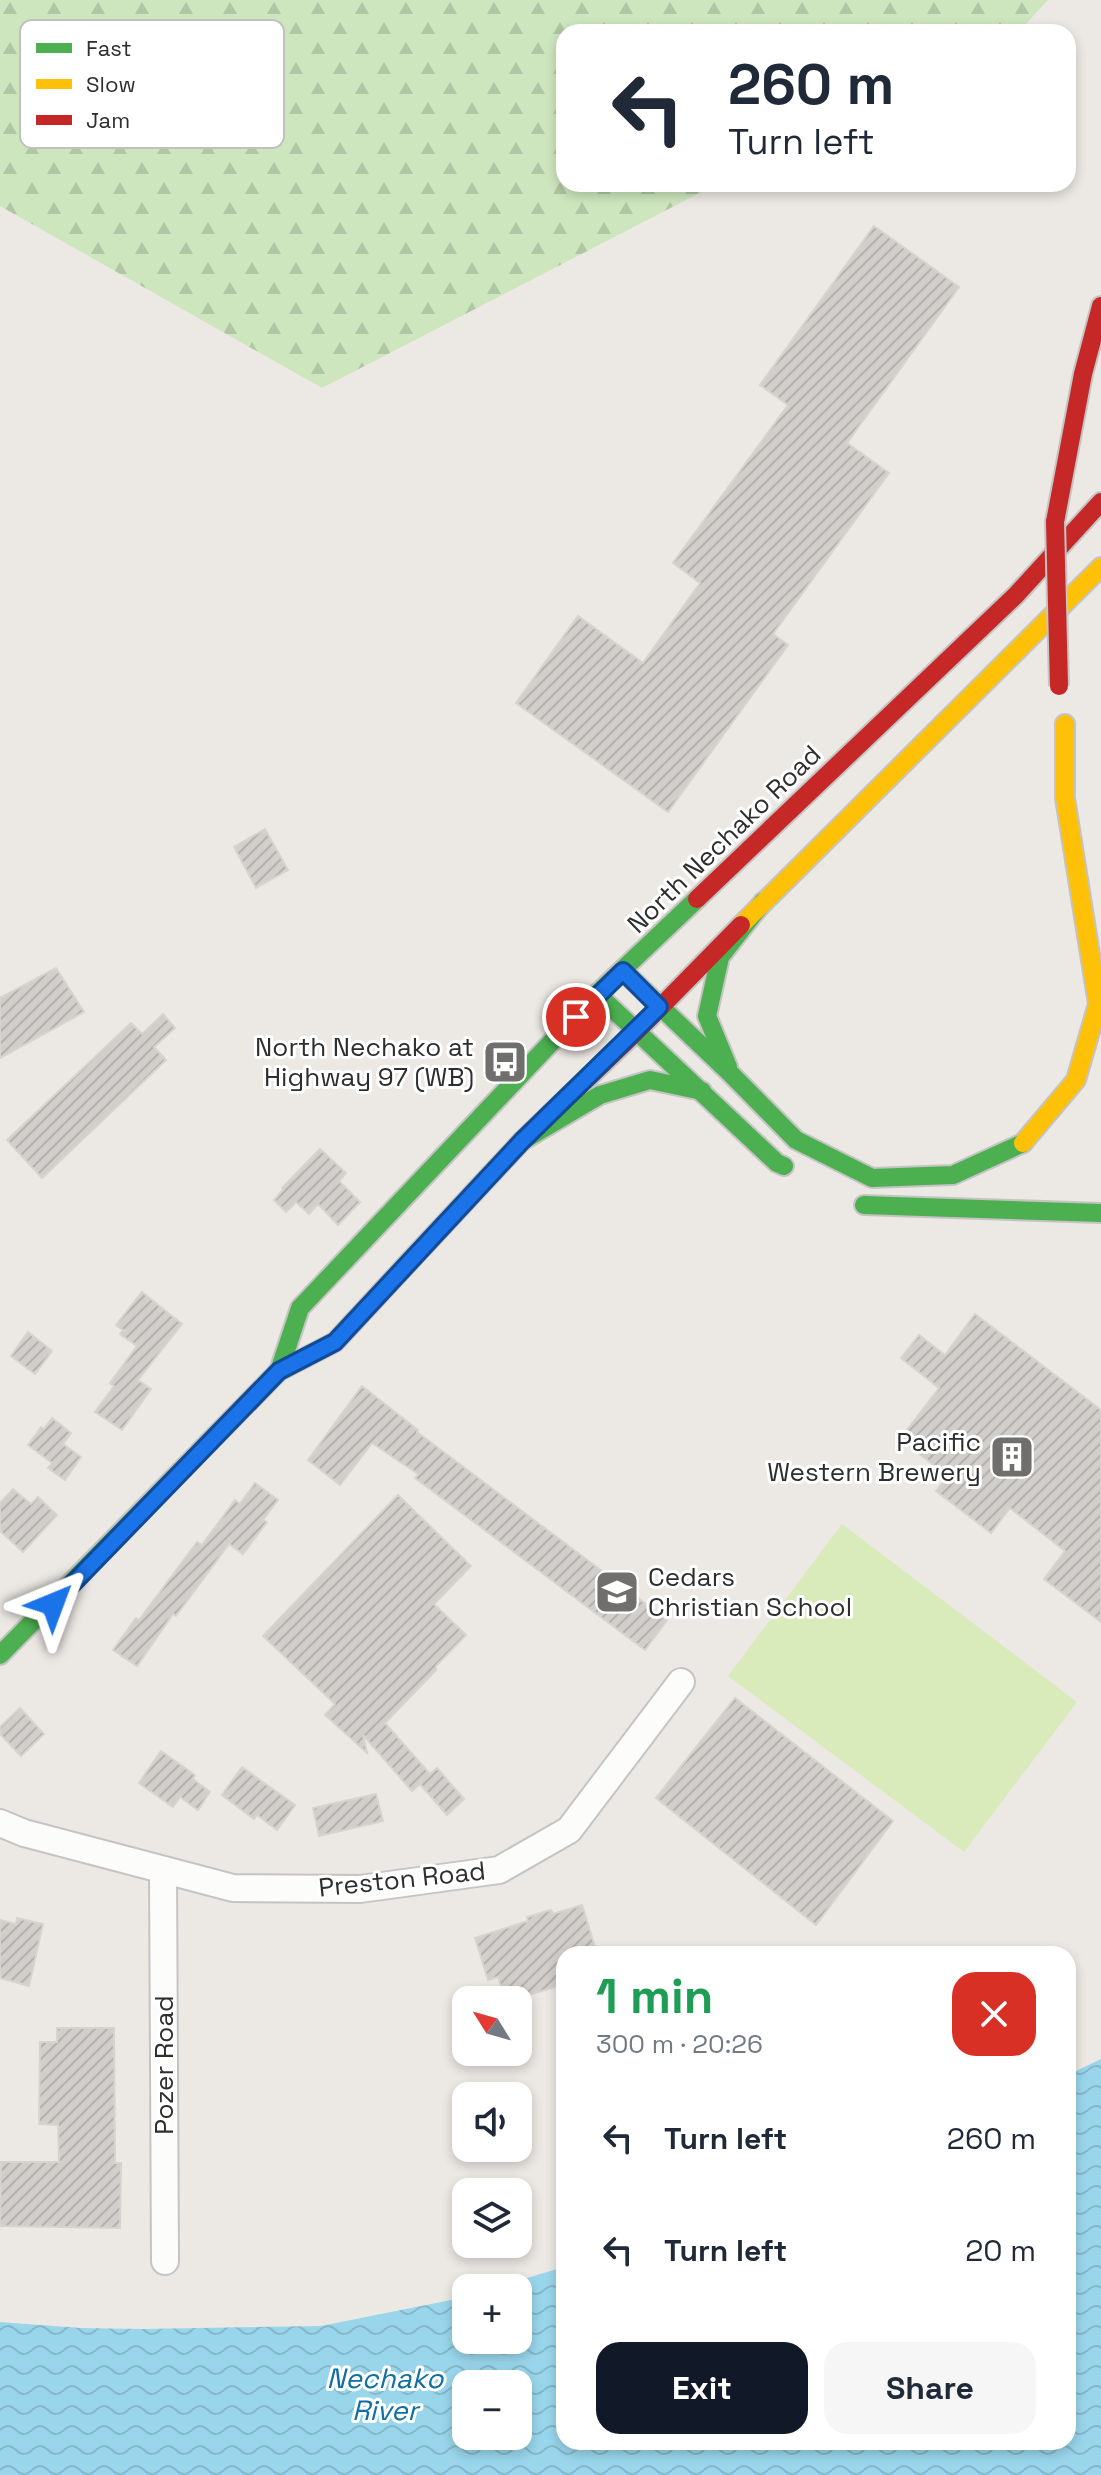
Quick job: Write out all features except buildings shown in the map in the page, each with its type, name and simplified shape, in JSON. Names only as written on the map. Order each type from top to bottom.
[{"type":"main road","points":[[623,971],[796,1140],[872,1178],[953,1175],[1026,1141],[1076,1080],[1098,1004],[1065,798],[1055,522],[1083,374],[1101,306]]},
{"type":"main road","name":"North Nechako Road","points":[[279,1371],[300,1308],[597,994],[1016,595],[1101,502]]},
{"type":"main road","name":"North Nechako Road","points":[[0,1655],[279,1371],[335,1342],[522,1141],[635,1033],[1101,567]]},
{"type":"main road","points":[[1062,705],[1083,782]]},
{"type":"main road","points":[[730,1073],[707,1016],[720,957],[763,902]]},
{"type":"main road","points":[[597,994],[635,1033],[702,1091],[777,1163],[806,1177]]},
{"type":"main road","points":[[522,1141],[600,1095],[650,1080],[702,1091]]},
{"type":"main road","points":[[848,1198],[863,1205],[1101,1213]]},
{"type":"street","name":"Preston Road","points":[[0,1823],[24,1833],[233,1888],[360,1889],[499,1870],[569,1830],[681,1682]]},
{"type":"street","name":"Pozer Road","points":[[163,1870],[165,2261]]},
{"type":"green space","points":[[0,0],[1048,0],[1026,24],[556,24],[556,192],[702,192],[322,388],[0,206]]},
{"type":"green space","points":[[842,1524],[1077,1702],[964,1852],[728,1676]]},
{"type":"water","name":"Nechako River","points":[[1101,2059],[1101,2475],[0,2475],[0,2322],[142,2329],[321,2326],[452,2300],[452,2354],[532,2354],[532,2277],[556,2269],[556,2450],[1076,2450],[1076,2071]]},
{"type":"traffic: fast","points":[[279,1371],[300,1308],[597,994],[697,899]]},
{"type":"traffic: fast","points":[[728,1067],[707,1016],[720,957],[763,902]]},
{"type":"traffic: fast","points":[[623,971],[796,1140],[872,1178],[953,1175],[1023,1143]]},
{"type":"traffic: fast","points":[[597,994],[777,1163],[784,1166]]},
{"type":"traffic: fast","points":[[522,1141],[600,1095],[650,1080],[702,1091]]},
{"type":"traffic: fast","points":[[864,1205],[1101,1213]]},
{"type":"traffic: fast","points":[[0,1655],[279,1371],[335,1342],[408,1263]]},
{"type":"traffic: slow","points":[[741,925],[1101,567]]},
{"type":"traffic: slow","points":[[1023,1143],[1076,1080],[1098,1004],[1065,798],[1065,724]]},
{"type":"traffic: jam","points":[[1055,522],[1083,374],[1101,306]]},
{"type":"traffic: jam","points":[[697,899],[1016,595],[1101,502]]},
{"type":"traffic: jam","points":[[1055,522],[1059,686]]},
{"type":"traffic: jam","points":[[408,1263],[522,1141],[635,1033],[741,925]]},
{"type":"place","name":"North Nechako at Highway 97 (WB)","points":[[505,1062]]},
{"type":"place","name":"Pacific Western Brewery","points":[[1012,1457]]},
{"type":"place","name":"Cedars Christian School","points":[[617,1592]]},
{"type":"route","points":[[53,1604],[279,1371],[335,1342],[522,1141],[659,1007],[623,971],[576,1017]]}]
